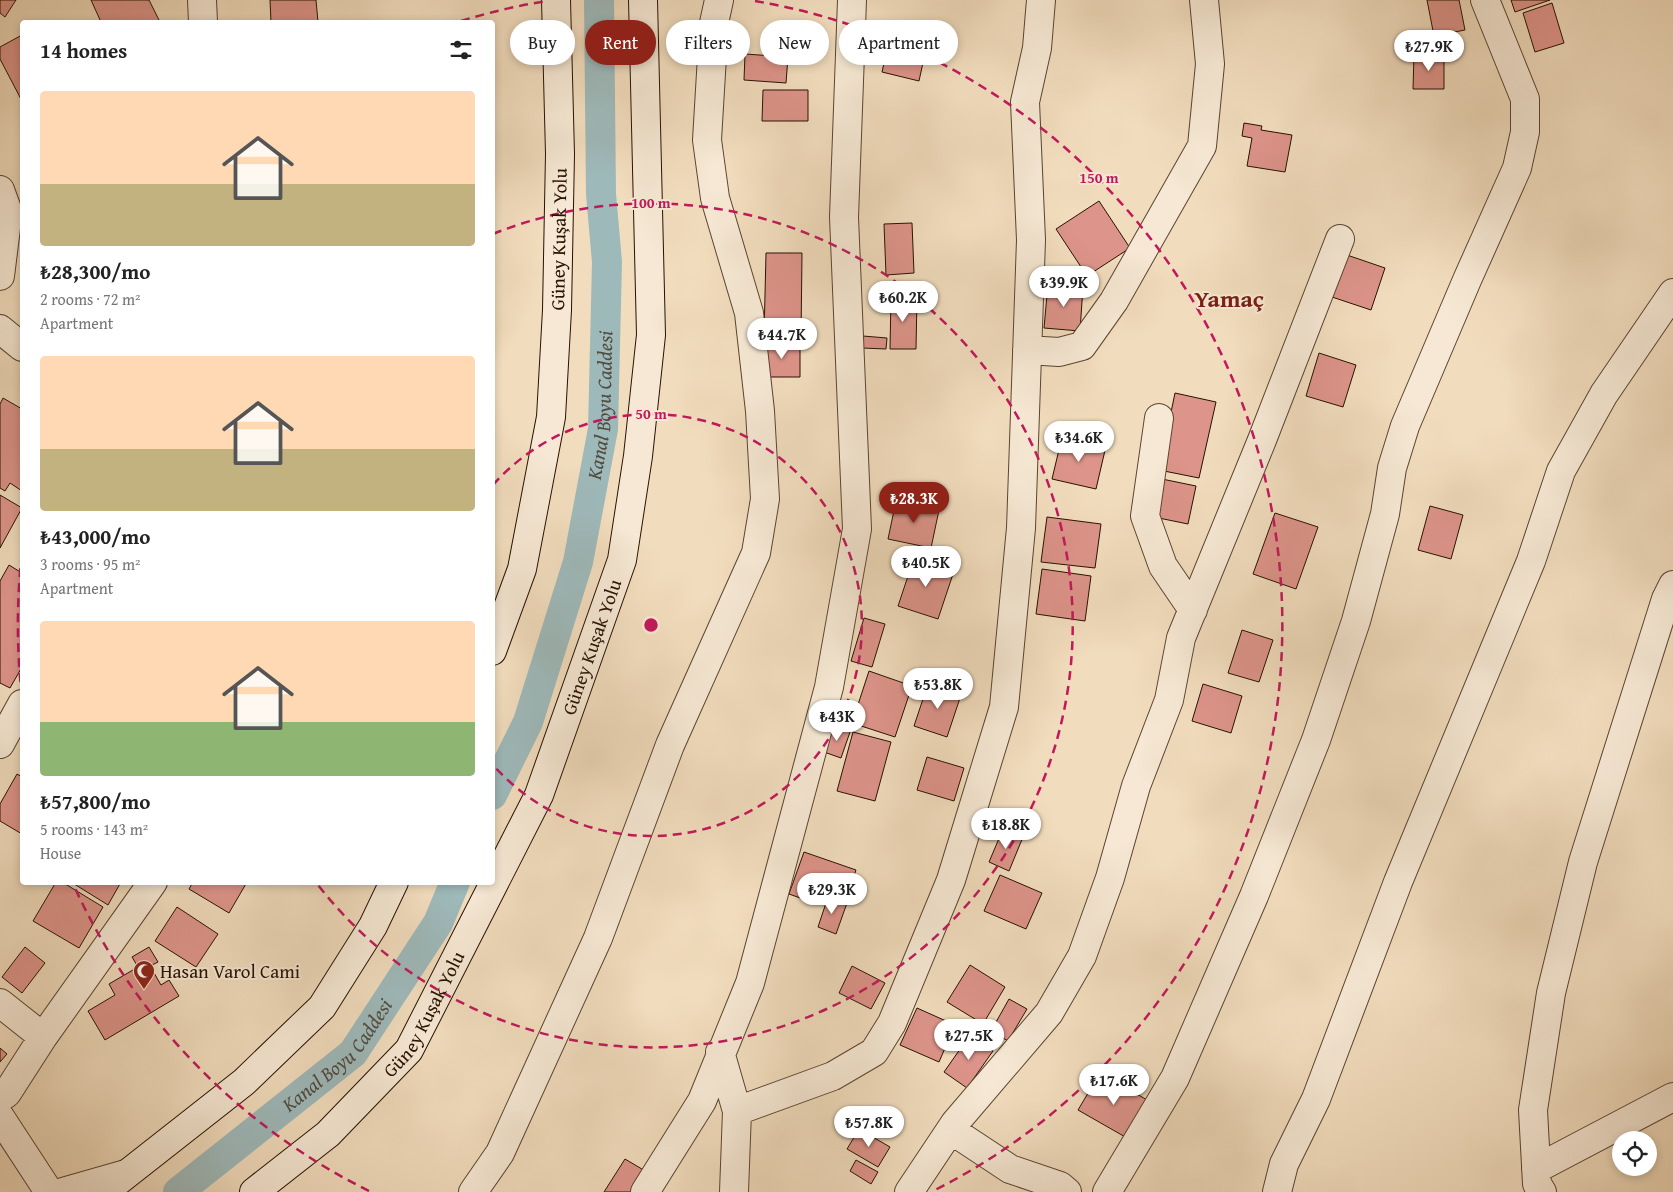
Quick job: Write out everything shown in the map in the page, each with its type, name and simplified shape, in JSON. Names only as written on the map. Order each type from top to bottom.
[{"type":"street","points":[[202,0],[204,20]]},
{"type":"street","name":"Güney Kuşak Yolu","points":[[495,643],[522,569],[551,417],[557,310],[560,154],[556,0]]},
{"type":"street","name":"Güney Kuşak Yolu","points":[[495,881],[539,795],[622,560],[638,456],[651,335],[643,0]]},
{"type":"street","points":[[473,1192],[500,1153],[598,938],[670,745],[756,553],[765,499],[760,412],[750,323],[715,198],[707,140],[714,23],[719,0]]},
{"type":"street","points":[[645,1192],[702,1101],[720,1052],[750,983],[829,687],[857,529],[844,217],[852,0]]},
{"type":"street","points":[[738,1112],[833,1076],[874,1052],[892,1023],[951,880],[1004,707],[1021,528],[1031,240],[1025,102],[1037,48],[1041,0]]},
{"type":"street","points":[[1027,350],[1059,352],[1082,346],[1114,301],[1202,146],[1210,64],[1204,0]]},
{"type":"street","points":[[1107,1192],[1175,1078],[1254,896],[1316,740],[1356,621],[1385,514],[1392,468],[1405,426],[1466,280],[1517,168],[1525,132],[1526,99],[1485,0]]},
{"type":"street","points":[[0,190],[8,212],[0,276]]},
{"type":"street","points":[[909,1192],[951,1130],[1050,1014],[1082,956],[1110,878],[1136,786],[1169,700],[1181,638],[1340,239]]},
{"type":"street","points":[[1277,1192],[1284,1164],[1316,1099],[1401,873],[1532,561],[1561,471],[1604,394],[1673,293]]},
{"type":"street","points":[[0,329],[20,345]]},
{"type":"street","points":[[1158,418],[1145,516],[1163,566],[1193,610]]},
{"type":"street","points":[[1673,585],[1666,599],[1583,862],[1551,993],[1533,1110],[1539,1180],[1673,1097]]},
{"type":"street","points":[[0,744],[20,708]]},
{"type":"street","points":[[0,1098],[7,1092],[43,1037],[151,885]]},
{"type":"street","points":[[104,1192],[244,1082],[322,1007],[373,926],[393,885]]},
{"type":"street","name":"Güney Kuşak Yolu","points":[[254,1192],[328,1134],[409,1050],[493,885]]},
{"type":"street","points":[[0,1003],[43,1037]]},
{"type":"street","points":[[720,1052],[738,1112],[734,1192]]},
{"type":"street","points":[[0,1117],[49,1192]]},
{"type":"street","points":[[951,1130],[1010,1169],[1060,1186],[1067,1192]]},
{"type":"street","points":[[63,1192],[126,1174]]},
{"type":"building","points":[[0,0],[16,0],[5,17],[0,13]]},
{"type":"building","points":[[91,0],[149,0],[159,20],[100,20]]},
{"type":"building","points":[[270,0],[316,0],[318,20],[271,20]]},
{"type":"building","points":[[1427,0],[1459,0],[1465,30],[1434,36]]},
{"type":"building","points":[[1511,0],[1550,0],[1515,12]]},
{"type":"building","points":[[1552,3],[1564,43],[1535,52],[1523,13]]},
{"type":"building","points":[[20,36],[20,97],[0,59],[0,47]]},
{"type":"building","points":[[750,54],[760,55],[760,65],[787,65],[786,83],[744,80],[745,65],[750,65]]},
{"type":"building","points":[[1414,54],[1444,54],[1444,89],[1413,89]]},
{"type":"building","points":[[884,65],[922,65],[919,81],[882,72]]},
{"type":"building","points":[[763,90],[808,90],[808,121],[762,121]]},
{"type":"building","points":[[1244,123],[1262,126],[1261,130],[1292,135],[1285,172],[1247,166],[1252,138],[1242,136]]},
{"type":"building","points":[[1099,201],[1130,248],[1087,276],[1056,229]]},
{"type":"building","points":[[912,223],[914,273],[886,275],[884,224]]},
{"type":"building","points":[[766,253],[802,253],[801,338],[764,337]]},
{"type":"building","points":[[1347,255],[1385,268],[1371,310],[1332,297]]},
{"type":"building","points":[[1048,284],[1083,287],[1080,331],[1044,328]]},
{"type":"building","points":[[891,297],[917,297],[916,349],[890,349]]},
{"type":"building","points":[[863,336],[887,338],[886,349],[862,348]]},
{"type":"building","points":[[764,342],[800,342],[800,377],[764,377]]},
{"type":"building","points":[[1319,353],[1356,365],[1343,407],[1306,396]]},
{"type":"building","points":[[1175,393],[1216,402],[1199,478],[1159,470]]},
{"type":"building","points":[[3,398],[20,408],[20,490],[10,483],[5,491],[0,488],[0,404]]},
{"type":"building","points":[[1062,437],[1106,446],[1096,489],[1052,479]]},
{"type":"building","points":[[1157,478],[1196,486],[1188,524],[1149,516]]},
{"type":"building","points":[[0,495],[20,507],[20,512],[0,548]]},
{"type":"building","points":[[896,501],[939,510],[931,548],[888,539]]},
{"type":"building","points":[[1430,506],[1463,515],[1451,559],[1418,550]]},
{"type":"building","points":[[1275,513],[1318,527],[1296,589],[1253,574]]},
{"type":"building","points":[[1047,517],[1101,524],[1095,568],[1041,562]]},
{"type":"building","points":[[914,558],[954,571],[938,619],[898,606]]},
{"type":"building","points":[[9,565],[20,572],[20,670],[10,688],[0,683],[0,581]]},
{"type":"building","points":[[1042,569],[1091,576],[1085,621],[1036,614]]},
{"type":"building","points":[[864,618],[885,624],[872,667],[851,661]]},
{"type":"building","points":[[1242,630],[1273,640],[1259,682],[1228,673]]},
{"type":"building","points":[[869,671],[912,686],[895,737],[852,723]]},
{"type":"building","points":[[928,684],[961,695],[947,737],[914,726]]},
{"type":"building","points":[[1203,684],[1242,696],[1231,733],[1192,721]]},
{"type":"building","points":[[834,726],[850,732],[841,758],[824,752]]},
{"type":"building","points":[[853,732],[891,742],[875,801],[837,791]]},
{"type":"building","points":[[927,757],[964,768],[954,801],[917,790]]},
{"type":"building","points":[[17,774],[20,776],[20,833],[0,821],[0,804]]},
{"type":"building","points":[[1003,829],[1023,837],[1009,871],[989,862]]},
{"type":"building","points":[[804,852],[856,870],[846,898],[823,890],[817,904],[789,894]]},
{"type":"building","points":[[1000,875],[1042,893],[1026,929],[984,911]]},
{"type":"building","points":[[54,885],[67,885],[103,907],[79,948],[33,921]]},
{"type":"building","points":[[76,885],[119,885],[108,905]]},
{"type":"building","points":[[191,885],[245,885],[229,913],[189,889]]},
{"type":"building","points":[[828,897],[847,903],[836,934],[818,927]]},
{"type":"building","points":[[177,907],[218,934],[196,967],[155,941]]},
{"type":"building","points":[[25,947],[45,963],[22,993],[2,977]]},
{"type":"building","name":"Hasan Varol Cami","points":[[149,947],[158,962],[150,966],[161,985],[169,980],[179,996],[105,1040],[88,1011],[115,995],[109,984],[138,967],[132,957]]},
{"type":"building","points":[[970,965],[1005,987],[983,1024],[947,1002]]},
{"type":"building","points":[[852,966],[885,983],[871,1009],[839,993]]},
{"type":"building","points":[[1009,999],[1027,1009],[1008,1041],[991,1031]]},
{"type":"building","points":[[917,1008],[955,1025],[939,1062],[900,1045]]},
{"type":"building","points":[[970,1035],[993,1051],[967,1088],[944,1072]]},
{"type":"building","points":[[0,1048],[7,1054],[0,1062]]},
{"type":"building","points":[[1100,1073],[1149,1101],[1127,1138],[1078,1110]]},
{"type":"building","points":[[859,1129],[890,1147],[878,1167],[847,1149]]},
{"type":"building","points":[[625,1159],[652,1175],[641,1192],[604,1192]]},
{"type":"building","points":[[856,1160],[878,1172],[871,1184],[850,1171]]},
{"type":"waterway","name":"Kanal Boyu Caddesi","points":[[495,789],[528,722],[578,562],[603,429],[607,262],[601,194],[599,0]]},
{"type":"waterway","name":"Kanal Boyu Caddesi","points":[[178,1192],[353,1053],[438,923],[454,885]]},
{"type":"place","name":"Hasan Varol Cami","points":[[144,990]]},
{"type":"district","name":"Yamaç","points":[[1229,299]]}]
